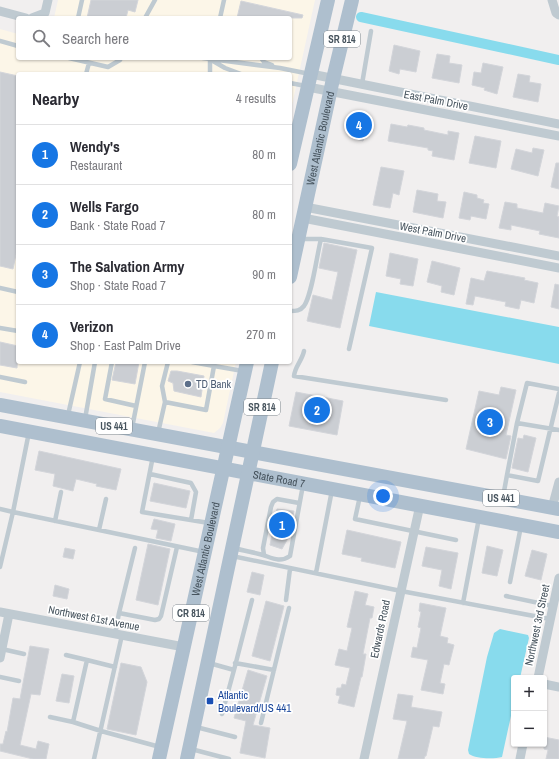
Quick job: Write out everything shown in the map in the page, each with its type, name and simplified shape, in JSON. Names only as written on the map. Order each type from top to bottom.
[{"type":"main road","name":"West Atlantic Boulevard","points":[[292,156],[328,0]]},
{"type":"main road","name":"West Atlantic Boulevard","points":[[292,268],[352,0]]},
{"type":"main road","name":"SR 814","points":[[248,472],[272,364]]},
{"type":"main road","name":"West Atlantic Boulevard","points":[[160,753],[246,367]]},
{"type":"main road","name":"State Road 7","points":[[0,405],[556,509]]},
{"type":"main road","name":"State Road 7","points":[[0,426],[223,467],[559,532]]},
{"type":"main road","name":"CR 814","points":[[188,754],[248,472]]},
{"type":"main road","points":[[505,521],[537,519],[556,509]]},
{"type":"street","points":[[37,16],[45,13],[48,0]]},
{"type":"street","points":[[552,0],[557,14]]},
{"type":"street","points":[[0,12],[17,16]]},
{"type":"street","name":"East Palm Drive","points":[[310,81],[332,85],[381,101],[559,136]]},
{"type":"street","name":"East Palm Drive","points":[[310,81],[332,85],[362,84],[559,124]]},
{"type":"street","points":[[375,87],[381,101]]},
{"type":"street","points":[[511,127],[513,115]]},
{"type":"street","name":"West Palm Drive","points":[[304,212],[356,217],[559,256]]},
{"type":"street","name":"West Palm Drive","points":[[304,212],[354,229],[559,268]]},
{"type":"street","points":[[354,229],[356,217]]},
{"type":"street","points":[[514,259],[516,248]]},
{"type":"street","points":[[556,509],[559,483]]},
{"type":"street","name":"Edwards Road","points":[[364,759],[420,505]]},
{"type":"street","name":"Northwest 3rd Street","points":[[539,675],[554,613],[559,578]]},
{"type":"street","points":[[1,654],[4,613]]},
{"type":"street","name":"Northwest 61st Avenue","points":[[4,613],[184,647]]},
{"type":"street","points":[[547,685],[559,687]]},
{"type":"street","points":[[520,759],[522,747]]},
{"type":"lane","points":[[78,16],[82,0]]},
{"type":"lane","points":[[146,16],[155,0]]},
{"type":"lane","points":[[220,16],[224,0]]},
{"type":"lane","points":[[362,84],[372,31]]},
{"type":"lane","points":[[0,41],[16,45]]},
{"type":"lane","points":[[77,60],[108,67],[120,60]]},
{"type":"lane","points":[[210,60],[210,72]]},
{"type":"lane","points":[[212,60],[236,72]]},
{"type":"lane","points":[[218,60],[280,68]]},
{"type":"lane","points":[[262,60],[264,62],[289,72]]},
{"type":"lane","points":[[87,72],[89,63]]},
{"type":"lane","points":[[292,73],[310,81]]},
{"type":"lane","points":[[292,83],[310,81]]},
{"type":"lane","points":[[298,239],[321,239],[372,248],[349,349]]},
{"type":"lane","points":[[292,311],[298,311],[304,306],[321,239]]},
{"type":"lane","points":[[0,288],[16,292]]},
{"type":"lane","points":[[0,328],[16,331]]},
{"type":"lane","points":[[304,351],[303,359],[295,368],[294,376],[446,400]]},
{"type":"lane","points":[[68,417],[80,364]]},
{"type":"lane","points":[[84,420],[95,364]]},
{"type":"lane","points":[[112,364],[105,400],[136,406]]},
{"type":"lane","points":[[132,430],[145,364]]},
{"type":"lane","points":[[157,434],[165,402],[162,386],[168,364]]},
{"type":"lane","points":[[203,364],[214,366],[246,367]]},
{"type":"lane","points":[[165,402],[206,410],[214,366]]},
{"type":"lane","points":[[0,377],[26,382]]},
{"type":"lane","points":[[503,499],[506,475],[527,384],[559,389]]},
{"type":"lane","points":[[506,475],[538,481],[559,393]]},
{"type":"lane","points":[[517,423],[559,430]]},
{"type":"lane","points":[[0,567],[13,512],[29,431]]},
{"type":"lane","points":[[154,454],[142,512],[211,524]]},
{"type":"lane","points":[[150,474],[191,483],[196,492],[191,520]]},
{"type":"lane","points":[[231,552],[264,555],[269,559],[277,560],[286,559],[290,556],[304,483]]},
{"type":"lane","points":[[316,573],[332,488]]},
{"type":"lane","points":[[55,521],[62,492]]},
{"type":"lane","points":[[361,494],[355,518],[456,540]]},
{"type":"lane","points":[[99,530],[106,499]]},
{"type":"lane","points":[[264,555],[263,548],[273,502],[277,499],[299,503]]},
{"type":"lane","points":[[0,509],[205,552]]},
{"type":"lane","points":[[463,603],[479,516]]},
{"type":"lane","points":[[510,582],[521,524]]},
{"type":"lane","points":[[119,613],[155,620],[159,619],[161,616],[177,547]]},
{"type":"lane","points":[[94,759],[115,667],[119,613],[135,548]]},
{"type":"lane","points":[[231,552],[290,569],[463,603],[554,613]]},
{"type":"lane","points":[[286,600],[290,569]]},
{"type":"lane","points":[[506,596],[554,613]]},
{"type":"lane","points":[[222,714],[252,600]]},
{"type":"lane","points":[[261,722],[289,608]]},
{"type":"lane","points":[[1,654],[24,654]]},
{"type":"lane","points":[[66,655],[115,667]]},
{"type":"lane","points":[[73,722],[87,660]]},
{"type":"lane","points":[[208,662],[234,670]]},
{"type":"lane","points":[[235,663],[274,670]]},
{"type":"lane","points":[[0,677],[19,681]]},
{"type":"lane","points":[[50,717],[73,722],[101,731],[160,753]]},
{"type":"lane","points":[[194,727],[235,737]]},
{"type":"lane","points":[[188,754],[229,759]]},
{"type":"shaded area","points":[[58,0],[315,0],[292,105],[292,72],[16,72],[16,364],[236,364],[223,423],[214,433],[0,392],[0,29],[16,33],[16,60],[292,60],[292,16],[54,16]]},
{"type":"water","points":[[376,292],[559,327],[559,364],[369,326]]},
{"type":"water","points":[[500,629],[528,635],[529,638],[521,675],[511,675],[511,716],[502,757],[480,758],[469,754],[468,750],[487,657],[494,633]]},
{"type":"building","points":[[91,0],[138,0],[135,12],[128,10],[126,16],[87,16]]},
{"type":"building","points":[[241,1],[303,15],[302,18],[292,18],[292,16],[237,16]]},
{"type":"building","points":[[394,45],[420,51],[416,72],[400,69],[399,74],[389,71]]},
{"type":"building","points":[[437,54],[450,56],[449,63],[462,65],[459,83],[432,78]]},
{"type":"building","points":[[483,63],[503,67],[497,94],[484,90],[485,88],[472,85],[474,72],[481,73]]},
{"type":"building","points":[[0,72],[16,76],[16,255],[13,269],[0,266]]},
{"type":"building","points":[[518,74],[530,76],[529,82],[541,84],[538,102],[513,97]]},
{"type":"building","points":[[357,114],[369,116],[363,141],[352,138],[350,133],[351,123]]},
{"type":"building","points":[[391,124],[424,128],[424,130],[448,135],[448,131],[459,133],[454,160],[432,156],[433,151],[428,150],[428,148],[388,141]]},
{"type":"building","points":[[475,136],[501,141],[496,168],[469,163]]},
{"type":"building","points":[[533,148],[544,150],[538,176],[511,169],[516,149],[532,153]]},
{"type":"building","points":[[556,163],[559,163],[559,189],[551,187]]},
{"type":"building","points":[[381,167],[404,171],[399,195],[393,193],[390,208],[373,205]]},
{"type":"building","points":[[417,190],[438,194],[437,201],[446,202],[443,218],[413,212]]},
{"type":"building","points":[[464,192],[477,195],[477,198],[484,200],[483,203],[489,204],[486,219],[471,216],[470,220],[459,218]]},
{"type":"building","points":[[505,202],[517,204],[517,208],[543,213],[545,203],[559,206],[557,216],[559,217],[559,238],[539,234],[540,231],[511,225],[511,230],[499,228]]},
{"type":"building","points":[[324,243],[357,250],[340,328],[307,321],[313,295],[332,300],[338,272],[319,268]]},
{"type":"building","points":[[390,253],[418,259],[413,286],[400,284],[401,279],[386,276]]},
{"type":"building","points":[[432,261],[460,268],[454,295],[441,292],[442,286],[427,282]]},
{"type":"building","points":[[487,271],[525,278],[524,280],[538,283],[534,303],[521,300],[519,309],[505,306],[506,302],[475,296],[473,305],[466,304],[471,278],[484,281]]},
{"type":"building","points":[[555,284],[559,285],[559,309],[551,307]]},
{"type":"building","points":[[0,342],[16,346],[17,368],[0,365]]},
{"type":"building","points":[[116,364],[139,364],[135,384],[112,380]]},
{"type":"building","name":"TD Bank","points":[[171,371],[204,376],[201,397],[174,391],[173,383],[168,381]]},
{"type":"building","points":[[501,387],[516,390],[506,435],[511,436],[506,459],[466,449],[479,391],[499,395]]},
{"type":"building","points":[[296,392],[343,401],[337,435],[289,426]]},
{"type":"building","points":[[524,435],[536,438],[528,472],[512,468],[518,438],[523,439]]},
{"type":"building","points":[[39,451],[121,469],[116,490],[96,486],[97,484],[76,479],[73,491],[53,486],[55,474],[35,470]]},
{"type":"building","points":[[154,483],[190,491],[186,508],[150,501]]},
{"type":"building","points":[[277,509],[294,511],[287,540],[282,549],[270,545]]},
{"type":"building","points":[[154,519],[175,524],[171,541],[156,538],[158,530],[151,529]]},
{"type":"building","points":[[347,530],[401,542],[395,568],[361,561],[362,558],[342,554]]},
{"type":"building","points":[[148,544],[170,549],[158,605],[136,600]]},
{"type":"building","points":[[487,546],[503,550],[497,576],[482,573]]},
{"type":"building","points":[[426,547],[458,553],[451,589],[439,586],[442,570],[422,566]]},
{"type":"building","points":[[65,548],[75,550],[73,559],[63,557]]},
{"type":"building","points":[[532,550],[547,554],[541,580],[525,576]]},
{"type":"building","points":[[252,572],[264,575],[260,595],[247,592]]},
{"type":"building","points":[[55,585],[69,589],[67,599],[53,596]]},
{"type":"building","points":[[355,591],[368,594],[365,605],[374,607],[372,618],[370,618],[363,654],[366,654],[362,677],[354,707],[338,703],[340,696],[336,695],[337,688],[341,688],[342,684],[346,685],[350,668],[335,665],[339,649],[347,651],[352,628],[347,627]]},
{"type":"building","points":[[266,601],[284,606],[270,661],[252,656]]},
{"type":"building","points":[[420,603],[446,608],[440,636],[448,638],[447,643],[454,645],[449,665],[444,664],[440,683],[445,684],[443,694],[421,690],[428,660],[411,657],[413,647],[417,648],[421,628],[418,627],[421,612],[419,611]]},
{"type":"building","points":[[30,646],[49,649],[40,695],[31,694],[20,745],[36,749],[38,741],[49,744],[46,759],[33,759],[0,751],[0,744],[3,744],[6,731],[7,732],[13,698],[20,699]]},
{"type":"building","points":[[121,663],[141,667],[147,682],[136,735],[107,729]]},
{"type":"building","points":[[248,670],[267,676],[253,725],[270,728],[265,758],[240,753],[246,721],[234,718]]},
{"type":"building","points":[[62,674],[74,676],[69,703],[56,701]]},
{"type":"building","points":[[398,694],[413,696],[411,707],[442,712],[439,727],[433,726],[424,759],[398,759],[407,721],[393,719]]},
{"type":"building","points":[[547,738],[559,740],[559,759],[546,759],[548,750],[544,749],[544,747],[547,747]]},
{"type":"waterway","points":[[361,17],[559,60]]},
{"type":"place","name":"Verizon","points":[[359,125]]},
{"type":"place","name":"TD Bank","points":[[188,384]]},
{"type":"place","name":"Wells Fargo","points":[[317,410]]},
{"type":"place","name":"The Salvation Army","points":[[490,422]]},
{"type":"place","name":"Wendy's","points":[[282,525]]},
{"type":"place","name":"Atlantic Boulevard/US 441","points":[[210,701]]}]
